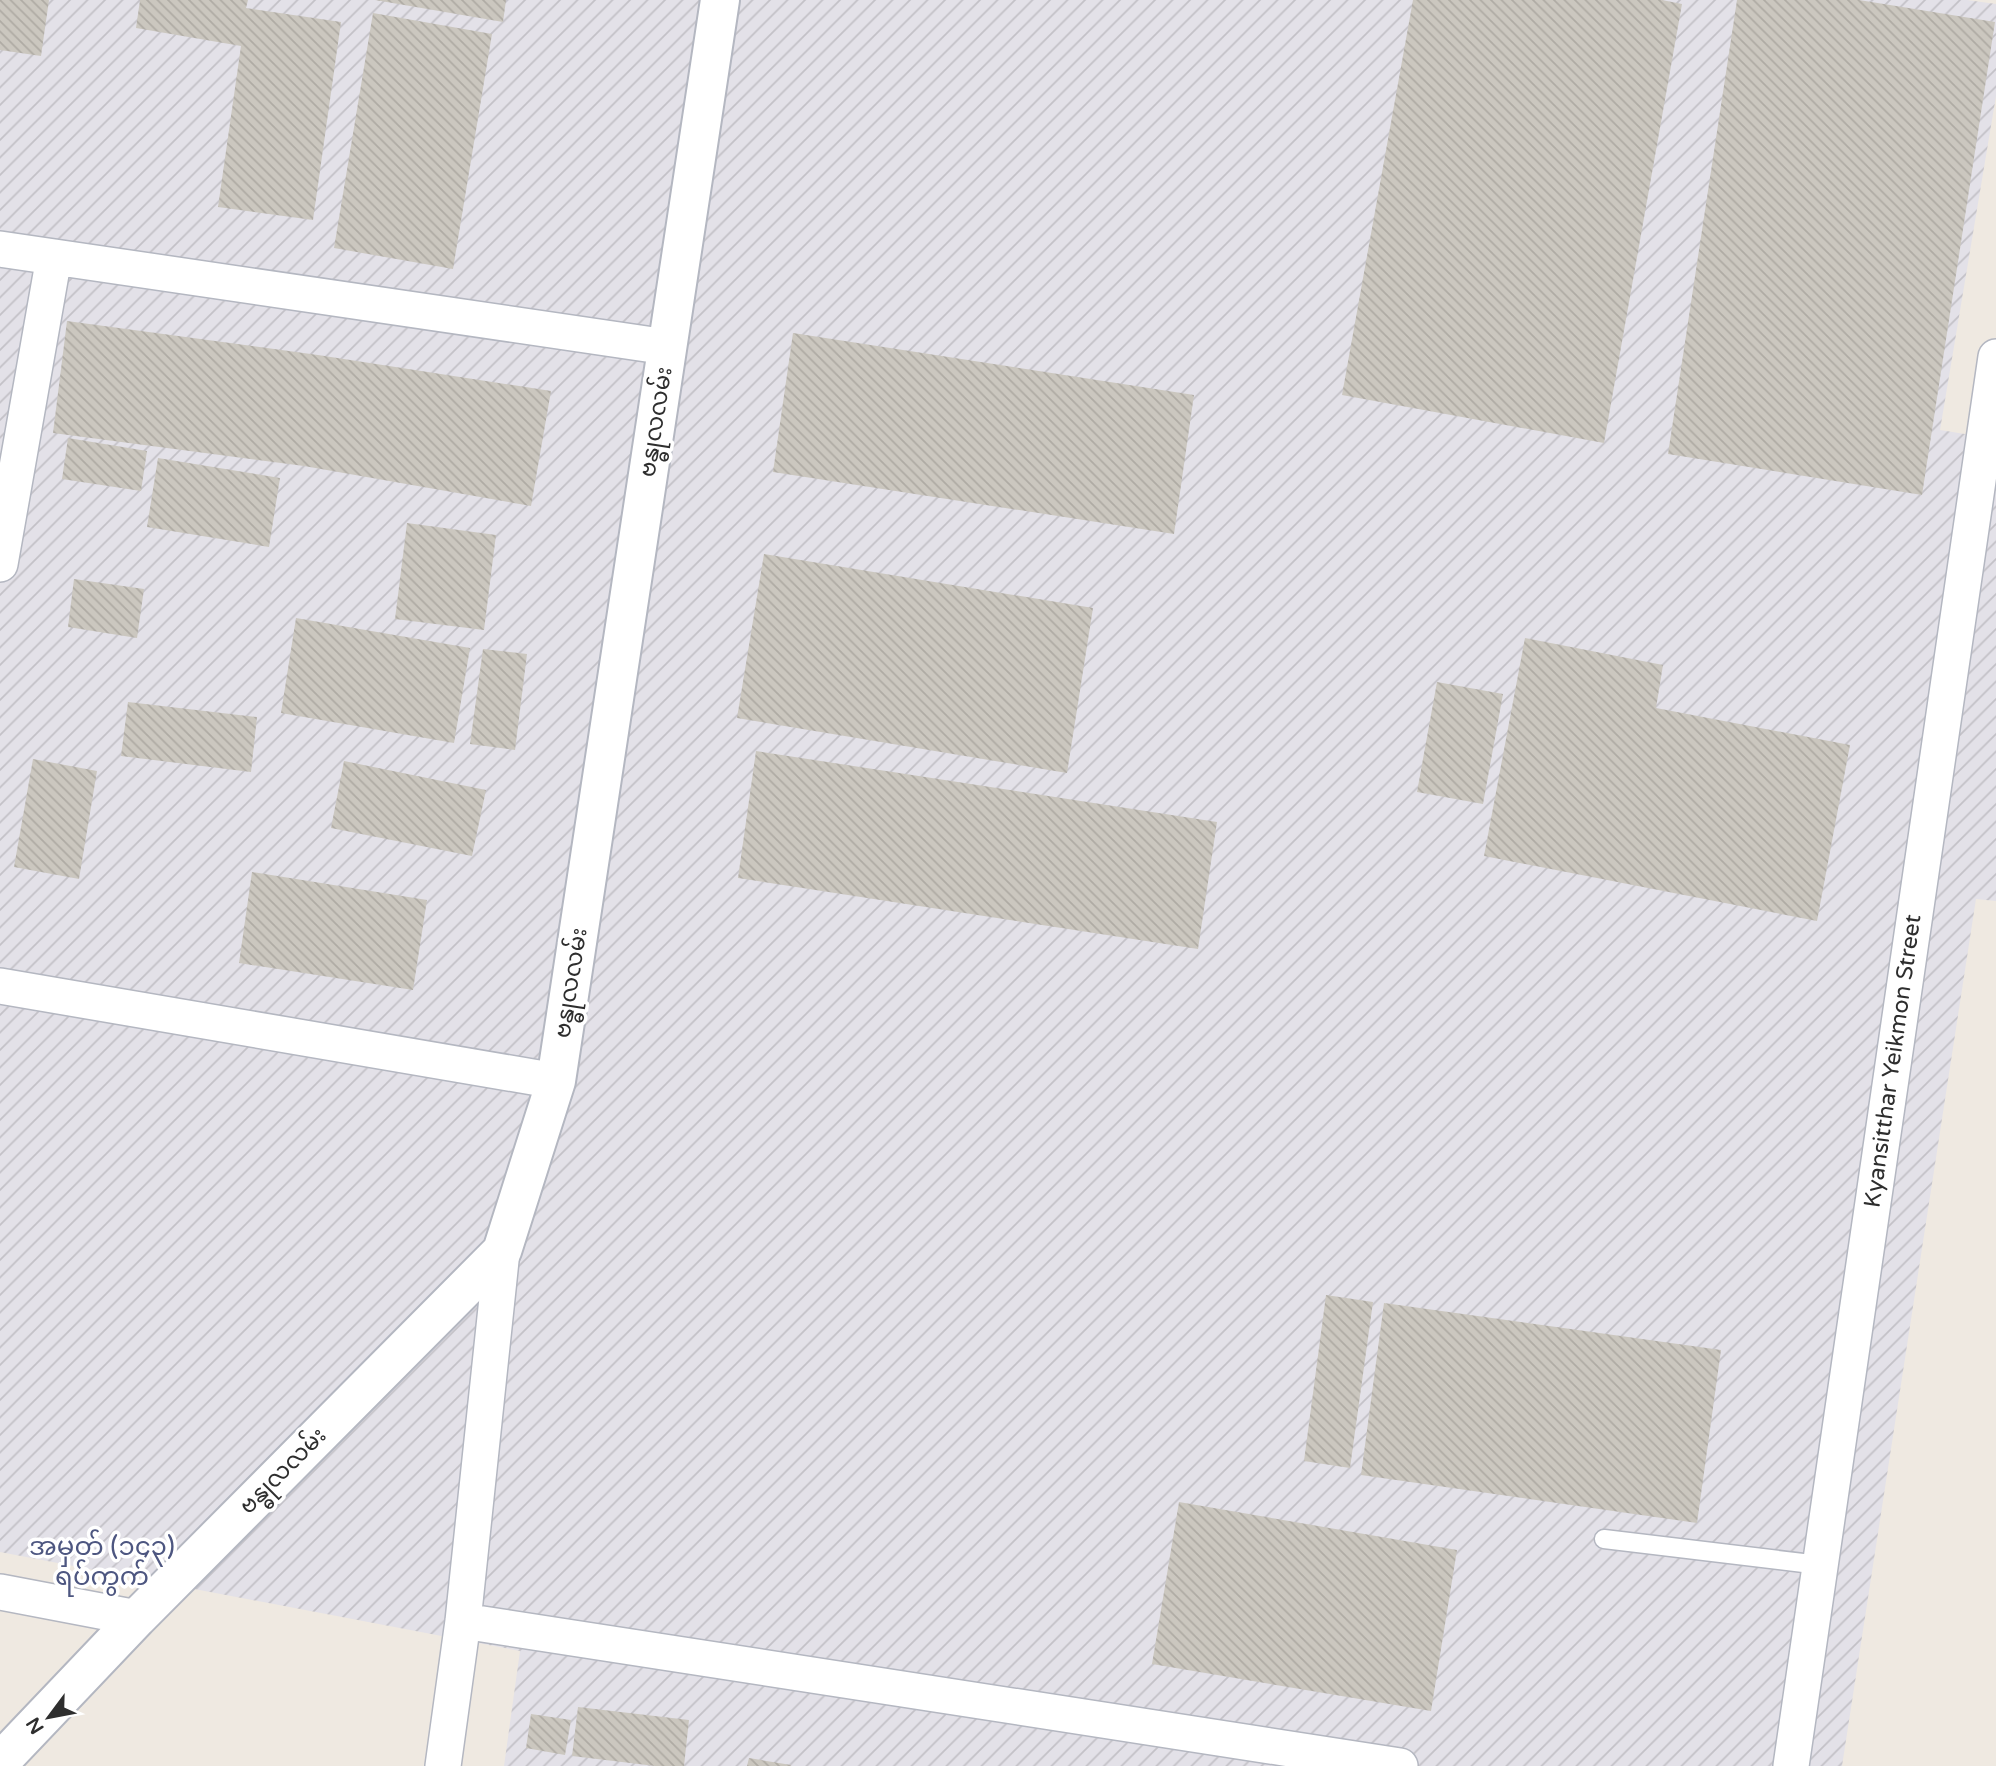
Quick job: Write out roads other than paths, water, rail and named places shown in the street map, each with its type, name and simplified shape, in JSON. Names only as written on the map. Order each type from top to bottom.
[{"type":"street","name":"ဗန္ဓုလလမ်း","points":[[0,1762],[137,1618],[502,1251],[556,1081],[720,0]]},
{"type":"street","points":[[0,249],[667,347]]},
{"type":"street","points":[[0,564],[54,257]]},
{"type":"street","name":"Kyansitthar Yeikmon Street","points":[[1791,1766],[1996,357]]},
{"type":"street","points":[[0,986],[556,1081]]},
{"type":"street","points":[[443,1766],[463,1621],[502,1251]]},
{"type":"street","points":[[0,1592],[137,1618]]},
{"type":"street","points":[[463,1621],[1400,1766]]},
{"type":"lane","points":[[1604,1539],[1820,1565]]},
{"type":"district","name":"အမှတ် (၁၄၃) ရပ်ကွက်","points":[[102,1561]]}]
